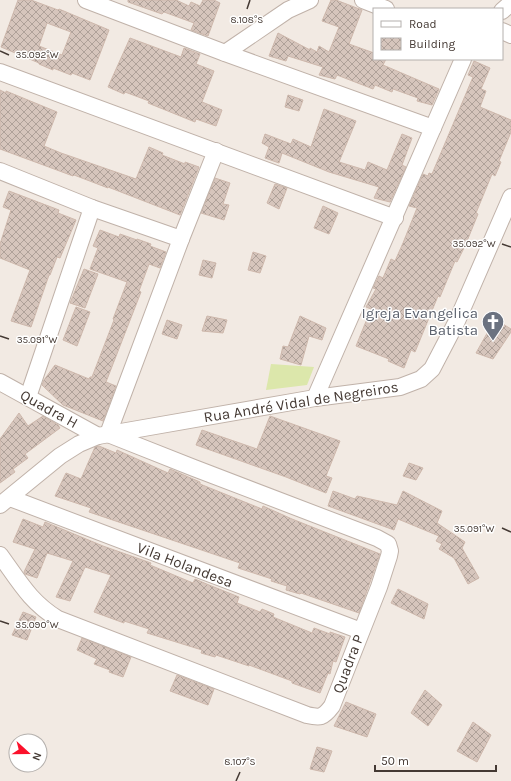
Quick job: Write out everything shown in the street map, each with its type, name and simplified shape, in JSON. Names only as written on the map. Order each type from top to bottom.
[{"type":"street","points":[[86,0],[225,53],[433,128]]},
{"type":"street","points":[[225,53],[288,10],[310,0]]},
{"type":"street","points":[[362,0],[383,8]]},
{"type":"street","points":[[503,10],[511,3]]},
{"type":"street","points":[[315,398],[395,218],[463,60]]},
{"type":"street","points":[[0,72],[395,218]]},
{"type":"street","points":[[103,435],[216,151]]},
{"type":"street","points":[[0,173],[92,208],[181,239]]},
{"type":"street","name":"Rua André Vidal de Negreiros","points":[[5,501],[60,456],[79,444],[103,435],[315,398],[400,387],[421,378],[432,369],[457,322],[511,197]]},
{"type":"street","points":[[28,397],[92,208]]},
{"type":"street","name":"Quadra H","points":[[0,382],[103,435]]},
{"type":"street","name":"Quadra P","points":[[0,555],[37,604],[58,619],[307,715],[316,717],[327,713],[332,706],[379,587],[390,556],[388,544],[194,468],[103,435]]},
{"type":"street","name":"Vila Holandesa","points":[[5,501],[361,632]]},
{"type":"green space","points":[[271,364],[314,367],[307,385],[266,390]]},
{"type":"building","points":[[18,0],[31,0],[58,10],[59,9],[109,30],[90,80],[72,73],[71,75],[53,68],[53,70],[1,47]],"holes":[[[47,23],[71,32],[62,55],[39,46]]]},
{"type":"building","points":[[128,0],[176,0],[189,6],[191,2],[200,6],[203,0],[214,0],[220,3],[208,36],[191,30],[194,23],[164,12],[162,14],[128,2]]},
{"type":"building","points":[[331,0],[336,0],[362,10],[349,44],[373,53],[373,60],[386,60],[383,65],[439,89],[432,105],[417,101],[418,98],[393,89],[392,92],[375,85],[373,89],[337,75],[335,79],[319,75],[323,67],[288,56],[286,61],[269,56],[278,33],[310,50],[310,48],[317,52],[319,46],[329,52],[339,27],[322,21]]},
{"type":"building","points":[[130,38],[181,57],[184,48],[200,54],[196,64],[214,71],[202,102],[222,110],[216,126],[196,119],[195,122],[148,103],[149,101],[125,92],[124,94],[108,87]]},
{"type":"building","points":[[474,61],[490,68],[481,89],[486,91],[480,107],[511,120],[511,132],[499,161],[501,162],[495,176],[492,174],[476,213],[478,214],[465,246],[457,262],[455,261],[440,297],[438,296],[415,352],[411,350],[404,368],[388,361],[389,359],[356,346],[371,309],[366,307],[376,289],[373,288],[379,276],[383,278],[391,259],[395,261],[417,208],[409,206],[423,174],[428,176],[429,173],[432,174],[473,77],[468,75]]},
{"type":"building","points":[[0,90],[6,93],[6,91],[57,112],[44,146],[61,153],[136,179],[149,147],[163,153],[162,155],[185,164],[185,162],[199,167],[180,215],[108,187],[74,175],[73,176],[0,149]]},
{"type":"building","points":[[288,95],[303,100],[299,111],[285,107]]},
{"type":"building","points":[[324,109],[356,121],[339,162],[365,170],[368,162],[387,170],[402,134],[412,138],[402,165],[406,167],[390,202],[374,198],[379,187],[329,172],[282,153],[279,163],[265,158],[269,147],[262,143],[265,134],[291,144],[293,139],[311,147]]},
{"type":"building","points":[[215,178],[230,183],[223,204],[229,205],[224,220],[201,213]]},
{"type":"building","points":[[275,184],[287,188],[279,209],[267,203]]},
{"type":"building","points":[[9,191],[59,210],[58,213],[76,220],[60,258],[57,257],[49,275],[31,327],[11,321],[30,270],[0,258],[0,244],[11,210],[3,207]]},
{"type":"building","points":[[323,206],[338,213],[329,234],[314,228]]},
{"type":"building","points":[[100,230],[119,237],[120,234],[137,239],[166,252],[160,268],[149,264],[139,291],[141,292],[106,382],[116,386],[103,421],[63,405],[42,385],[55,365],[89,379],[92,377],[114,320],[113,319],[127,282],[90,269],[98,248],[93,246]]},
{"type":"building","points":[[253,252],[266,256],[260,273],[248,270]]},
{"type":"building","points":[[203,260],[216,263],[212,278],[199,275]]},
{"type":"building","points":[[84,269],[98,274],[85,308],[70,303]]},
{"type":"building","points":[[76,307],[90,312],[77,346],[63,340]]},
{"type":"building","points":[[207,316],[227,320],[223,333],[202,331]]},
{"type":"building","points":[[300,316],[326,328],[322,340],[309,336],[301,365],[280,359],[283,346],[288,347]]},
{"type":"building","name":"Igreja Evangelica Batista","points":[[495,319],[511,329],[511,332],[493,359],[476,353]]},
{"type":"building","points":[[167,320],[182,325],[177,339],[162,334]]},
{"type":"building","points":[[19,413],[28,426],[43,416],[58,425],[60,428],[25,454],[28,458],[13,469],[15,472],[0,483],[0,439]]},
{"type":"building","points":[[270,416],[340,441],[326,476],[332,478],[326,493],[196,445],[202,430],[257,449]]},
{"type":"building","points":[[99,446],[116,453],[117,450],[168,473],[170,469],[200,482],[200,484],[262,509],[263,506],[380,554],[359,613],[301,593],[286,590],[287,586],[271,581],[272,579],[238,568],[240,563],[89,512],[91,508],[55,496],[66,473],[81,479],[95,447]]},
{"type":"building","points":[[409,463],[423,468],[416,480],[403,476]]},
{"type":"building","points":[[333,491],[355,499],[357,496],[397,505],[403,491],[442,511],[437,523],[465,542],[462,548],[479,578],[468,584],[454,558],[439,549],[442,544],[436,541],[439,536],[398,519],[394,530],[328,506]]},
{"type":"building","points":[[23,519],[43,527],[45,522],[103,546],[151,563],[150,565],[193,583],[195,579],[239,597],[237,603],[260,612],[262,609],[274,614],[273,617],[312,633],[314,628],[330,634],[330,632],[345,637],[336,662],[333,661],[330,674],[328,673],[320,693],[249,665],[216,655],[215,657],[201,653],[202,650],[147,633],[149,629],[124,621],[124,623],[94,612],[111,575],[85,567],[70,601],[56,597],[73,561],[47,553],[37,578],[25,574],[24,572],[35,549],[13,542]]},
{"type":"building","points":[[398,589],[428,604],[424,619],[391,603]]},
{"type":"building","points":[[23,612],[36,617],[27,640],[12,635]]},
{"type":"building","points":[[82,638],[131,657],[123,677],[94,664],[97,659],[77,650]]},
{"type":"building","points":[[177,675],[214,689],[208,705],[170,691]]},
{"type":"building","points":[[425,690],[442,705],[428,726],[411,713]]},
{"type":"building","points":[[346,702],[376,714],[367,737],[334,726]]},
{"type":"building","points":[[473,722],[491,735],[477,762],[457,751]]},
{"type":"building","points":[[317,747],[332,751],[324,772],[310,769]]},
{"type":"place","name":"Igreja Evangelica Batista","points":[[493,342]]}]
